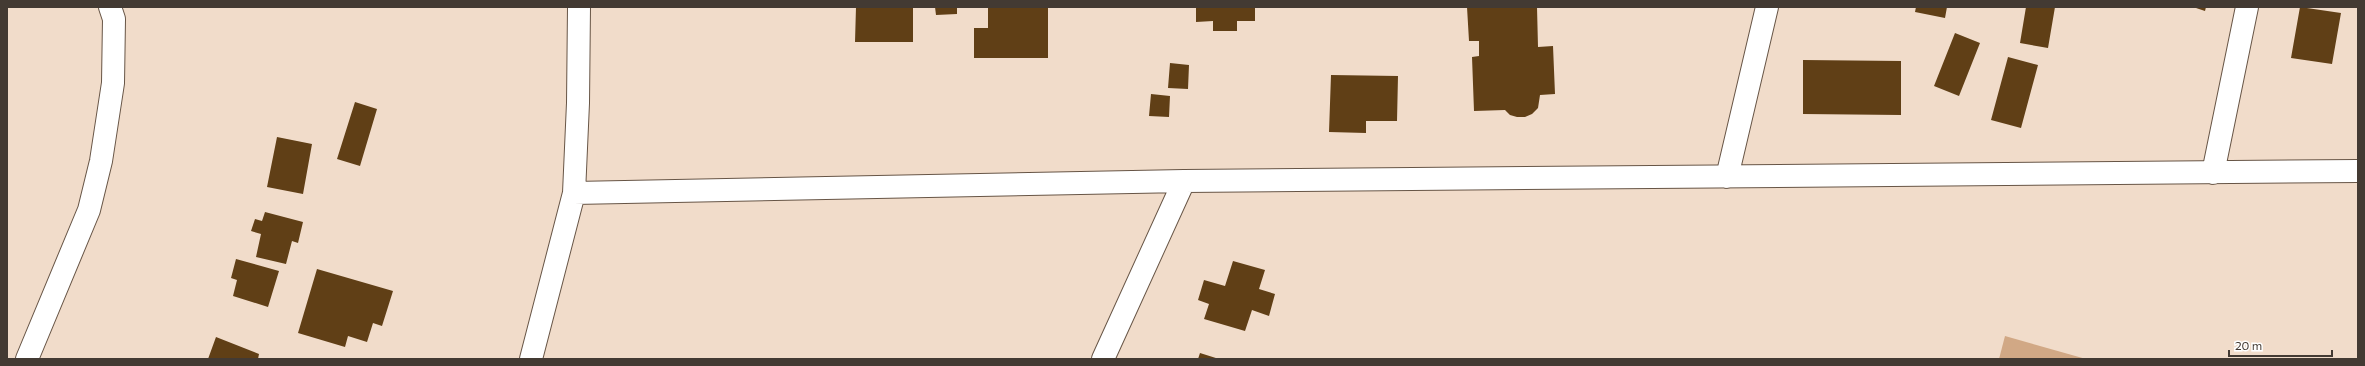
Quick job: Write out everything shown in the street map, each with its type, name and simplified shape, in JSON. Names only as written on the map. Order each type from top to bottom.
[{"type":"street","points":[[27,359],[89,210],[101,161],[113,83],[114,19],[110,7]]},
{"type":"street","points":[[531,359],[574,193],[580,7]]},
{"type":"street","points":[[1727,177],[1767,7]]},
{"type":"street","points":[[2213,173],[2247,7]]},
{"type":"street","points":[[574,193],[1184,181],[2358,171]]},
{"type":"street","points":[[1103,359],[1184,181]]},
{"type":"shaded area","points":[[2005,336],[2086,359],[1999,359]]},
{"type":"building","points":[[856,7],[913,7],[913,42],[855,42]]},
{"type":"building","points":[[935,7],[957,7],[957,14],[936,15]]},
{"type":"building","points":[[988,7],[1048,7],[1048,58],[974,58],[974,28],[988,28]]},
{"type":"building","points":[[1196,7],[1255,7],[1255,21],[1237,21],[1237,31],[1213,31],[1213,21],[1196,22]]},
{"type":"building","points":[[1467,7],[1537,7],[1538,47],[1553,46],[1555,94],[1540,95],[1538,108],[1532,114],[1525,117],[1517,117],[1510,115],[1505,110],[1474,111],[1472,57],[1479,56],[1479,41],[1469,41]]},
{"type":"building","points":[[1916,7],[1947,7],[1945,18],[1915,12]]},
{"type":"building","points":[[2026,7],[2055,7],[2048,48],[2020,43]]},
{"type":"building","points":[[2193,7],[2206,7],[2205,11]]},
{"type":"building","points":[[2300,7],[2341,13],[2332,64],[2291,58]]},
{"type":"building","points":[[1955,33],[1980,43],[1959,96],[1934,86]]},
{"type":"building","points":[[2008,57],[2038,65],[2021,128],[1991,120]]},
{"type":"building","points":[[1803,60],[1901,61],[1901,115],[1803,114]]},
{"type":"building","points":[[1170,63],[1189,65],[1188,89],[1168,88]]},
{"type":"building","points":[[1331,75],[1398,76],[1397,121],[1366,121],[1366,133],[1329,132]]},
{"type":"building","points":[[1151,94],[1170,96],[1169,117],[1149,116]]},
{"type":"building","points":[[355,102],[377,109],[360,166],[337,159]]},
{"type":"building","points":[[277,137],[312,144],[303,194],[267,187]]},
{"type":"building","points":[[265,212],[303,222],[298,243],[292,241],[286,264],[256,257],[261,234],[251,231],[255,219],[262,221]]},
{"type":"building","points":[[236,259],[279,271],[268,307],[233,296],[237,280],[231,278]]},
{"type":"building","points":[[1233,261],[1265,270],[1259,289],[1275,294],[1269,316],[1252,310],[1245,331],[1204,319],[1209,304],[1198,300],[1204,280],[1225,286]]},
{"type":"building","points":[[317,269],[393,291],[382,326],[373,323],[367,342],[348,336],[345,347],[298,333]]},
{"type":"building","points":[[216,337],[259,354],[258,359],[208,359]]},
{"type":"building","points":[[1200,353],[1219,359],[1198,359]]}]
